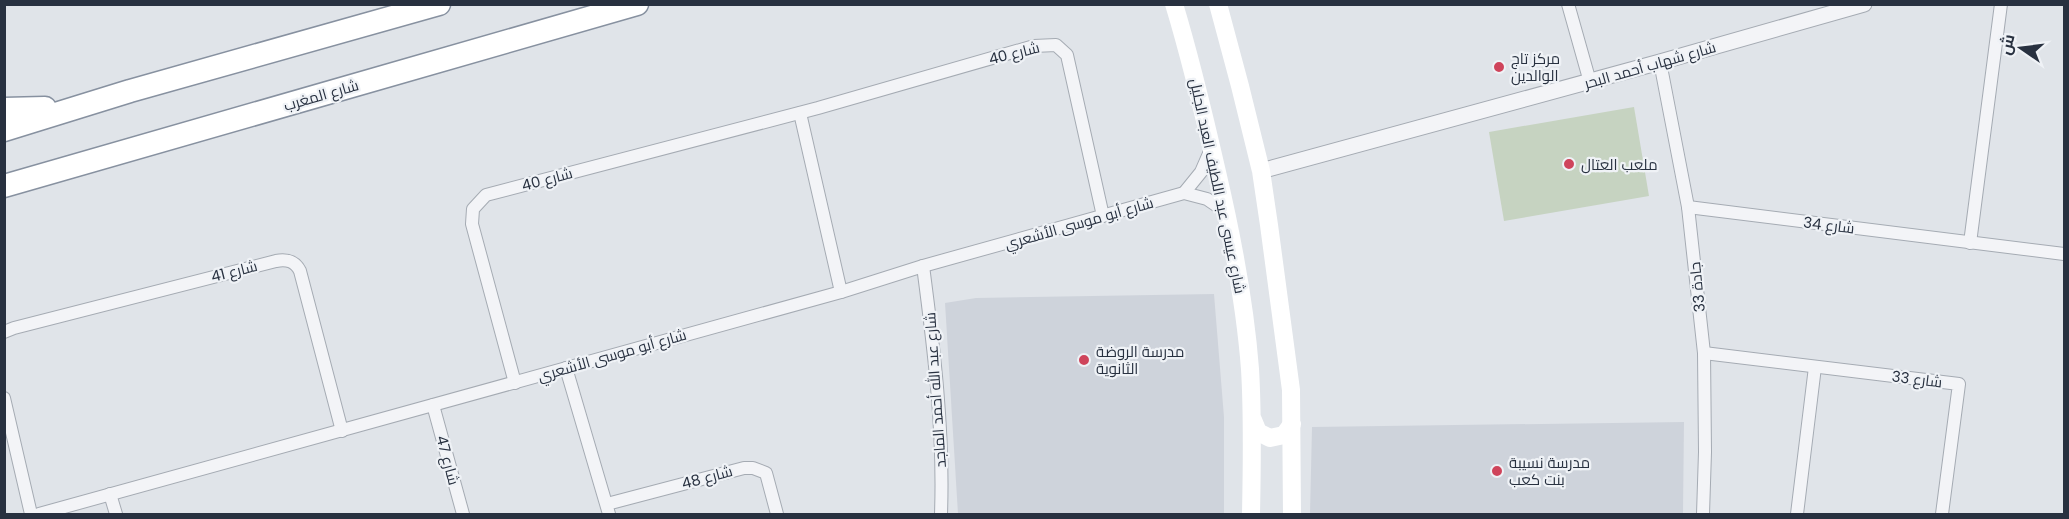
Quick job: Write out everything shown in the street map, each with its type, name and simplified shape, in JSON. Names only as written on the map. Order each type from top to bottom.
[{"type":"highway","points":[[4,130],[439,4]]},
{"type":"highway","name":"شارع المغرب","points":[[4,186],[637,4]]},
{"type":"highway","points":[[4,109],[37,109],[117,96]]},
{"type":"main road","name":"شارع عيسى عبد اللطيف العبد الجليل","points":[[1174,4],[1192,63],[1240,284],[1250,366],[1253,420],[1251,514]]},
{"type":"main road","points":[[1218,4],[1261,171],[1288,356],[1292,424],[1292,514]]},
{"type":"main road","points":[[1253,420],[1258,432],[1270,438],[1284,435],[1292,424]]},
{"type":"street","points":[[1568,4],[1590,82]]},
{"type":"street","name":"شارع شهاب أحمد البحر","points":[[1261,171],[1660,63],[1864,4]]},
{"type":"street","points":[[1970,243],[2001,4]]},
{"type":"street","name":"شارع 40","points":[[515,383],[472,224],[473,209],[486,195],[800,113],[1034,46],[1056,45],[1067,56],[1103,216]]},
{"type":"street","name":"جادة 33","points":[[1660,63],[1689,207],[1704,353],[1703,514]]},
{"type":"street","points":[[800,113],[841,292]]},
{"type":"street","points":[[1211,146],[1202,172],[1184,193],[1207,200],[1226,212]]},
{"type":"street","name":"شارع أبو موسى الأشعري","points":[[39,514],[62,511],[110,494],[841,292],[923,266],[1184,193]]},
{"type":"street","name":"شارع 34","points":[[1689,207],[2064,254]]},
{"type":"street","name":"شارع 41","points":[[4,332],[276,261],[291,261],[300,271],[342,431]]},
{"type":"street","name":"شارع عبد الله أحمد الماجد","points":[[923,266],[937,369],[942,462],[941,514]]},
{"type":"street","name":"شارع 33","points":[[1704,353],[1959,384],[1942,514]]},
{"type":"street","points":[[1797,514],[1815,367]]},
{"type":"street","name":"شارع 48","points":[[566,368],[608,509],[744,468],[753,468],[766,473],[777,514]]},
{"type":"street","points":[[4,398],[31,514]]},
{"type":"street","name":"شارع 47","points":[[433,405],[463,514]]},
{"type":"street","points":[[110,494],[116,514]]},
{"type":"shaded area","name":"مدرسة الروضة الثانوية","points":[[1214,294],[1224,417],[1224,514],[958,514],[945,303],[976,298]]},
{"type":"shaded area","name":"مدرسة نسيبة بنت كعب","points":[[1684,422],[1683,514],[1310,514],[1312,427]]},
{"type":"green space","name":"ملعب العتال","points":[[1634,107],[1649,196],[1504,221],[1489,132]]},
{"type":"place","name":"مركز تاج الوالدين","points":[[1499,67]]},
{"type":"place","name":"ملعب العتال","points":[[1569,164]]},
{"type":"place","name":"مدرسة الروضة الثانوية","points":[[1084,360]]},
{"type":"place","name":"مدرسة نسيبة بنت كعب","points":[[1497,471]]}]
